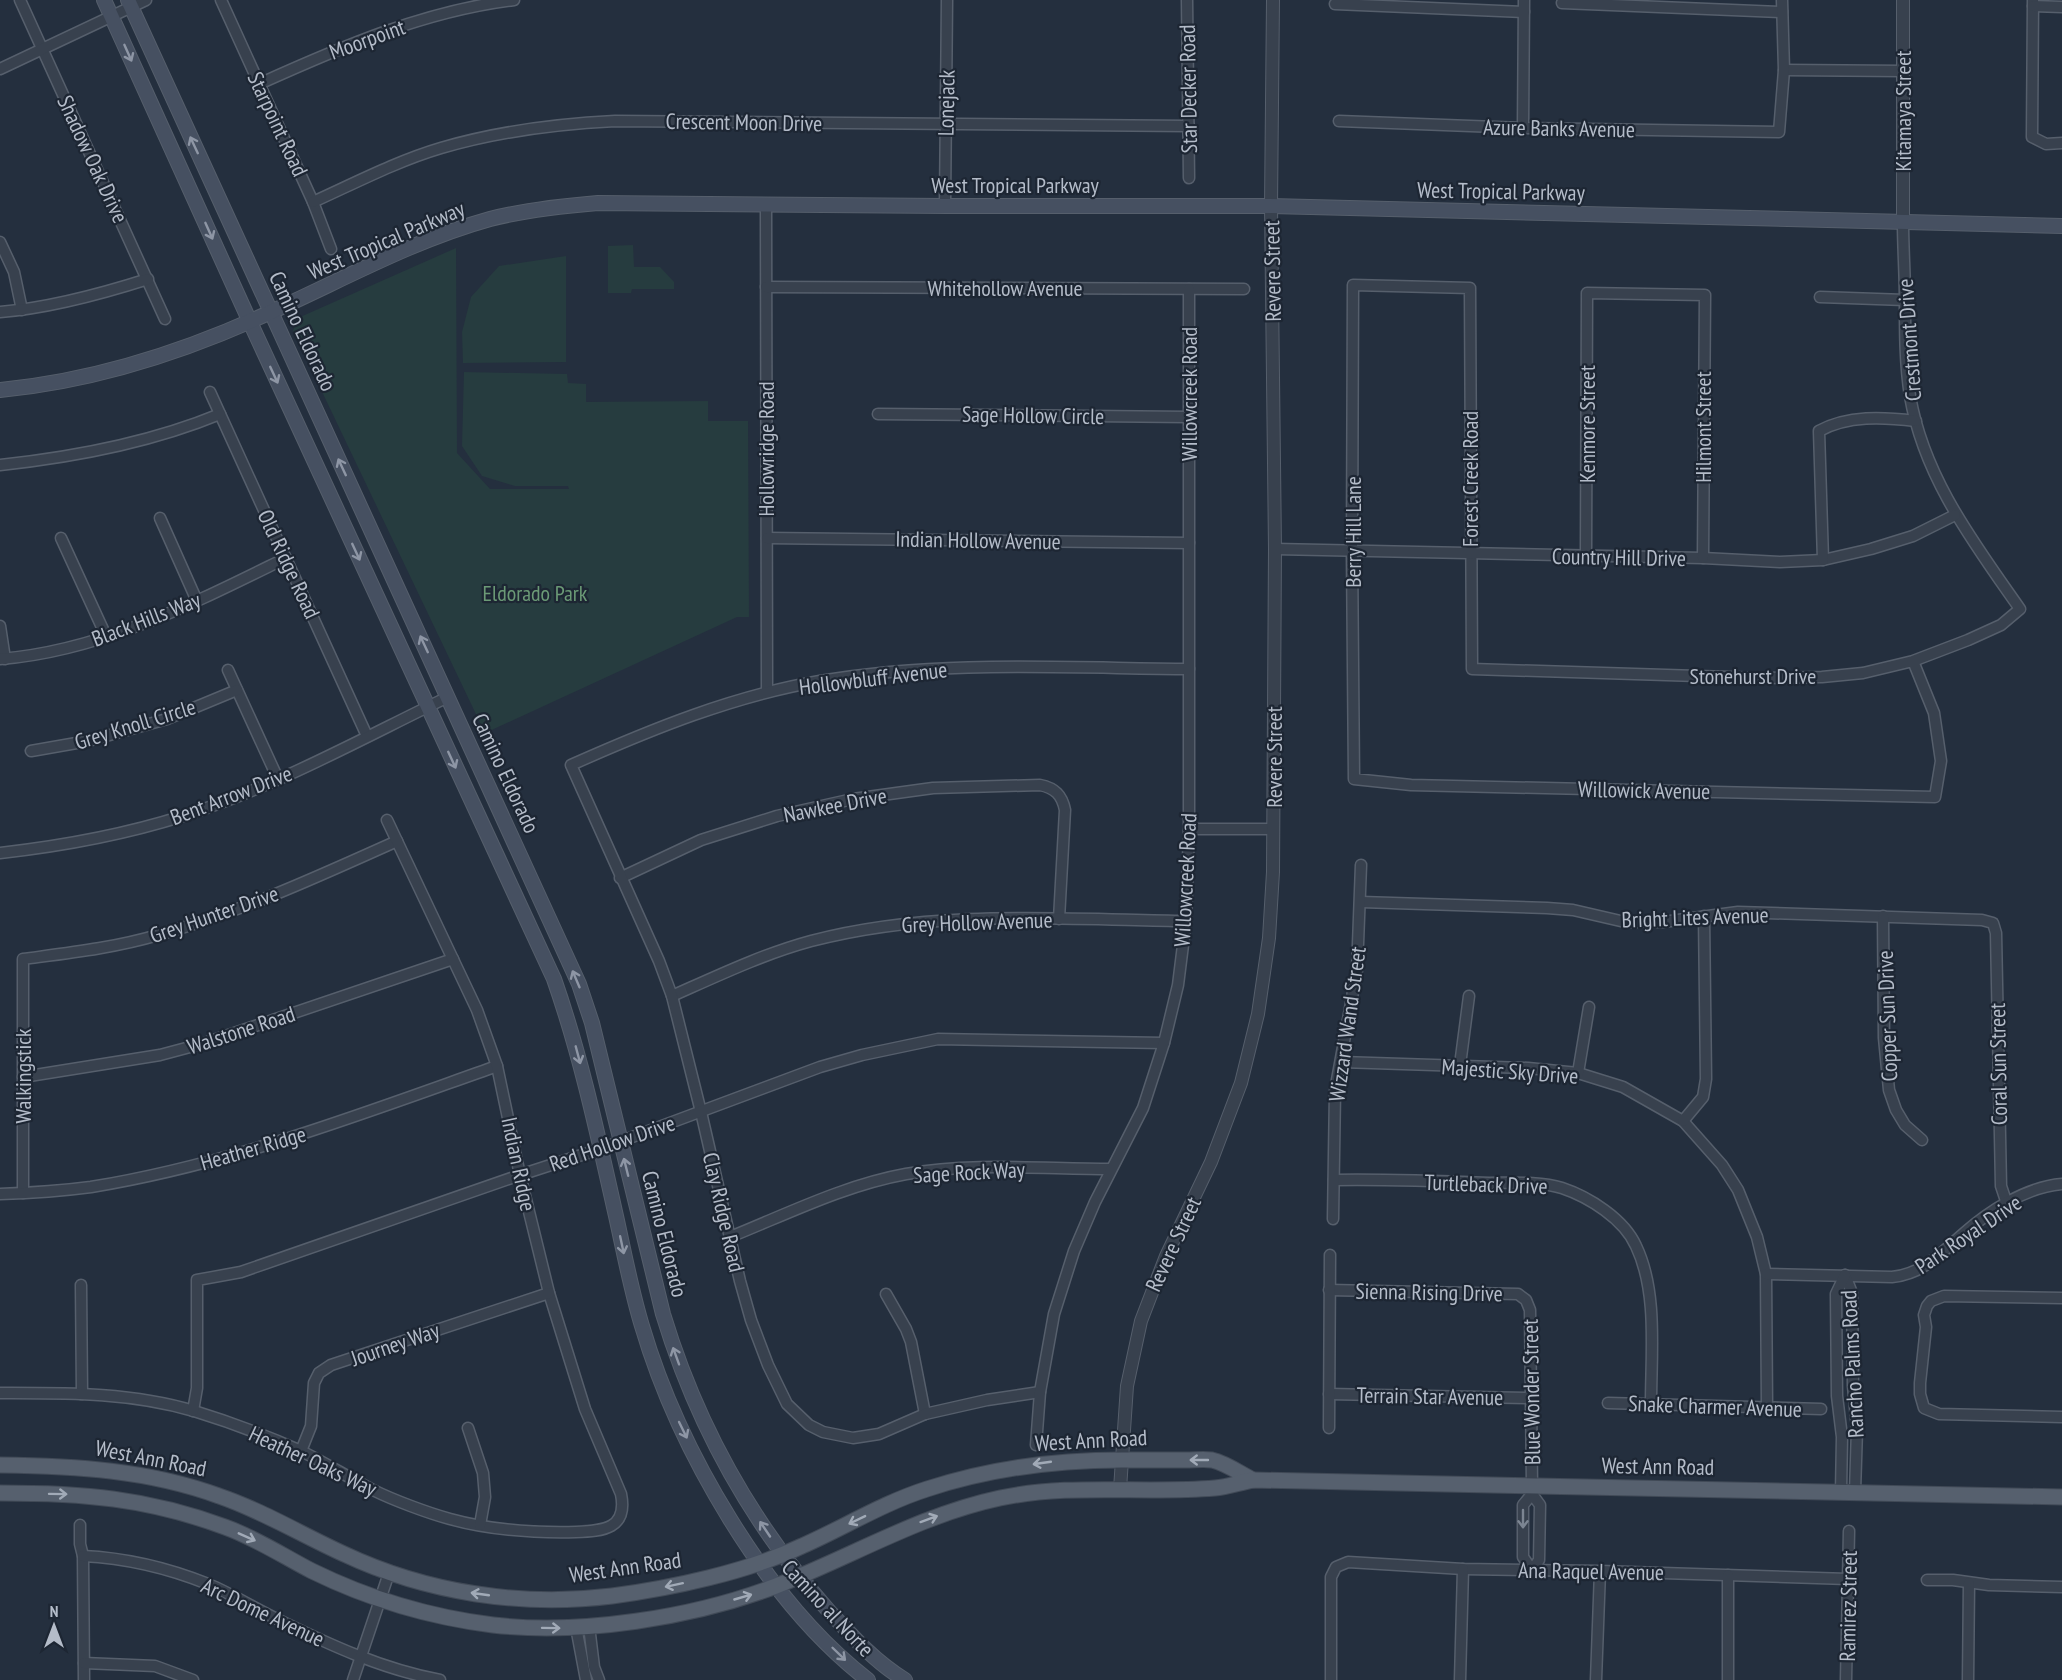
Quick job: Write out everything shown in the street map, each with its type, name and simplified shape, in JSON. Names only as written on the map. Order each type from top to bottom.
[{"type":"main road","name":"Camino Eldorado","points":[[104,0],[250,322],[554,979],[576,1046],[632,1289],[655,1367],[672,1409],[706,1476],[759,1562]]},
{"type":"main road","name":"Camino Eldorado","points":[[129,4],[579,984],[592,1023],[663,1314],[685,1378],[716,1447],[755,1515],[798,1576]]},
{"type":"main road","name":"West Tropical Parkway","points":[[0,390],[55,383],[144,362],[271,313],[422,242],[491,219],[553,207],[597,203],[1271,206],[2062,226]]},
{"type":"main road","name":"West Ann Road","points":[[0,1465],[87,1467],[175,1482],[255,1510],[345,1555],[388,1573],[474,1594],[520,1599],[561,1599],[637,1592],[711,1576],[799,1548],[924,1489],[981,1474],[1045,1463],[1213,1460],[1254,1480]]},
{"type":"main road","name":"West Ann Road","points":[[0,1493],[96,1496],[184,1513],[242,1534],[310,1570],[380,1599],[437,1616],[516,1627],[583,1627],[685,1612],[775,1586],[904,1528],[959,1508],[1035,1492],[1217,1488],[1254,1480],[1532,1490],[1848,1492],[2062,1497]]},
{"type":"main road","name":"Camino al Norte","points":[[759,1562],[775,1586],[835,1651],[868,1680]]},
{"type":"main road","name":"Camino al Norte","points":[[798,1576],[844,1628],[874,1656],[905,1680]]},
{"type":"street","name":"Shadow Oak Drive","points":[[20,0],[165,319]]},
{"type":"street","points":[[0,69],[112,17],[129,4],[146,0]]},
{"type":"street","name":"Starpoint Road","points":[[221,0],[314,202],[331,249]]},
{"type":"street","name":"Moorpoint","points":[[259,84],[343,46],[427,17],[513,0]]},
{"type":"street","name":"Lonejack","points":[[945,206],[946,0]]},
{"type":"street","name":"Star Decker Road","points":[[1187,0],[1189,178]]},
{"type":"street","name":"Revere Street","points":[[1120,1489],[1127,1386],[1141,1320],[1162,1266],[1215,1152],[1241,1083],[1265,974],[1269,938],[1274,829],[1275,549],[1271,206],[1273,0]]},
{"type":"street","name":"Kitamaya Street","points":[[1903,222],[1904,0]]},
{"type":"street","points":[[1562,3],[1782,6],[1784,70],[1904,71]]},
{"type":"street","points":[[2062,7],[2033,3],[2031,129],[2032,137],[2046,144],[2062,143]]},
{"type":"street","points":[[1335,4],[1524,6],[1523,128]]},
{"type":"street","name":"Azure Banks Avenue","points":[[1339,121],[1523,128],[1779,132],[1784,70]]},
{"type":"street","name":"Crescent Moon Drive","points":[[314,202],[391,166],[440,148],[501,133],[552,124],[615,121],[1189,126]]},
{"type":"street","name":"Hollowridge Road","points":[[766,205],[767,692]]},
{"type":"street","name":"Crestmont Drive","points":[[1903,222],[1906,364],[1916,421],[1935,476],[1955,515],[2020,609]]},
{"type":"street","points":[[0,242],[14,272],[22,310]]},
{"type":"street","points":[[0,312],[22,310],[113,290],[148,279]]},
{"type":"street","name":"Berry Hill Lane","points":[[1354,779],[1353,285],[1470,288]]},
{"type":"street","name":"Whitehollow Avenue","points":[[766,286],[1244,289]]},
{"type":"street","name":"Forest Creek Road","points":[[1470,288],[1472,669]]},
{"type":"street","name":"Willowcreek Road","points":[[1036,1445],[1040,1392],[1054,1314],[1074,1251],[1111,1169],[1143,1108],[1164,1043],[1178,985],[1186,921],[1189,829],[1189,289]]},
{"type":"street","name":"Kenmore Street","points":[[1586,555],[1587,293],[1705,296]]},
{"type":"street","name":"Hilmont Street","points":[[1703,558],[1705,296]]},
{"type":"street","points":[[1820,297],[1905,300]]},
{"type":"street","name":"Old Ridge Road","points":[[210,392],[368,736]]},
{"type":"street","points":[[0,465],[54,459],[138,442],[220,414]]},
{"type":"street","name":"Sage Hollow Circle","points":[[878,414],[1189,417]]},
{"type":"street","points":[[1822,560],[1819,431],[1834,423],[1850,420],[1892,418],[1916,421]]},
{"type":"street","name":"Country Hill Drive","points":[[1275,549],[1703,558],[1780,562],[1822,560],[1871,549],[1912,536],[1955,515]]},
{"type":"street","points":[[160,518],[198,601]]},
{"type":"street","points":[[61,538],[106,636]]},
{"type":"street","name":"Indian Hollow Avenue","points":[[767,538],[1189,543]]},
{"type":"street","name":"Black Hills Way","points":[[3,659],[63,649],[150,621],[198,601],[286,558]]},
{"type":"street","name":"Stonehurst Drive","points":[[1472,669],[1749,678],[1812,678],[1863,673],[1913,661],[1968,640],[2001,625],[2020,609]]},
{"type":"street","points":[[0,626],[3,659]]},
{"type":"street","name":"Willowick Avenue","points":[[1354,779],[1411,785],[1935,797],[1941,761],[1934,713],[1913,661]]},
{"type":"street","name":"Hollowbluff Avenue","points":[[571,765],[694,714],[767,692],[819,681],[879,672],[940,667],[1189,669]]},
{"type":"street","points":[[228,670],[278,779]]},
{"type":"street","name":"Grey Knoll Circle","points":[[31,751],[88,741],[167,718],[237,690]]},
{"type":"street","name":"Bent Arrow Drive","points":[[0,853],[64,845],[139,829],[183,816],[278,779],[448,697]]},
{"type":"street","name":"Clay Ridge Road","points":[[571,765],[659,961],[672,996],[752,1320],[783,1398],[798,1417],[823,1432],[854,1438],[879,1434],[925,1414],[987,1400],[1040,1392]]},
{"type":"street","name":"Nawkee Drive","points":[[621,878],[700,840],[777,816],[853,799],[933,788],[1040,785],[1050,787],[1059,794],[1065,810],[1059,919]]},
{"type":"street","name":"Indian Ridge","points":[[387,820],[477,1010],[497,1066],[520,1175],[549,1293],[585,1409],[621,1494],[624,1506],[620,1518]]},
{"type":"street","points":[[1189,829],[1274,829]]},
{"type":"street","name":"Grey Hunter Drive","points":[[23,959],[95,949],[158,936],[269,898],[397,841]]},
{"type":"street","name":"Wizzard Wand Street","points":[[1333,1219],[1335,1091],[1357,970],[1361,865]]},
{"type":"street","name":"Bright Lites Avenue","points":[[1361,902],[1547,908],[1573,910],[1625,922],[1663,922],[1738,912],[1982,920],[1993,923]]},
{"type":"street","points":[[1683,1121],[1703,1097],[1706,1079],[1704,916]]},
{"type":"street","name":"Copper Sun Drive","points":[[1883,916],[1884,1038],[1889,1090],[1896,1110],[1905,1125],[1922,1140]]},
{"type":"street","name":"Grey Hollow Avenue","points":[[672,996],[748,962],[810,941],[885,925],[950,919],[1186,921]]},
{"type":"street","name":"Coral Sun Street","points":[[1993,923],[1996,933],[2001,1186],[2007,1204]]},
{"type":"street","name":"Walkingstick","points":[[23,959],[23,1193]]},
{"type":"street","name":"Walstone Road","points":[[23,1077],[160,1055],[205,1043],[453,959]]},
{"type":"street","points":[[1460,1065],[1469,996]]},
{"type":"street","points":[[1578,1073],[1589,1006]]},
{"type":"street","name":"Red Hollow Drive","points":[[193,1411],[197,1388],[198,1280],[241,1272],[620,1142],[820,1067],[862,1055],[938,1039],[1164,1043]]},
{"type":"street","name":"Majestic Sky Drive","points":[[1341,1062],[1528,1068],[1578,1073],[1623,1087],[1683,1121],[1722,1166],[1738,1190],[1757,1237],[1766,1274],[1767,1407]]},
{"type":"street","name":"Heather Ridge","points":[[0,1194],[90,1187],[216,1161],[309,1133],[497,1066]]},
{"type":"street","name":"Sage Rock Way","points":[[730,1237],[853,1188],[905,1174],[957,1168],[1111,1169]]},
{"type":"street","name":"Turtleback Drive","points":[[1334,1179],[1518,1184],[1560,1188],[1586,1198],[1612,1216],[1635,1244],[1646,1273],[1650,1296],[1651,1404]]},
{"type":"street","name":"Park Royal Drive","points":[[1766,1274],[1906,1276],[1922,1268],[1972,1227],[2007,1204],[2030,1192],[2062,1184]]},
{"type":"street","points":[[1329,1428],[1330,1255]]},
{"type":"street","name":"Rancho Palms Road","points":[[1845,1275],[1836,1294],[1837,1396],[1848,1492]]},
{"type":"street","name":"Rancho Palms Road","points":[[1845,1275],[1852,1293],[1853,1386],[1857,1429],[1848,1492]]},
{"type":"street","points":[[81,1285],[82,1394]]},
{"type":"street","name":"Sienna Rising Drive","points":[[1329,1290],[1518,1294],[1526,1300]]},
{"type":"street","name":"Journey Way","points":[[301,1451],[311,1426],[314,1383],[320,1373],[332,1365],[549,1293]]},
{"type":"street","points":[[886,1294],[911,1342],[925,1414]]},
{"type":"street","points":[[2062,1298],[1944,1296],[1931,1301],[1926,1306],[1924,1315],[1926,1327],[1920,1383],[1924,1408],[1939,1414],[2062,1416]]},
{"type":"street","name":"Blue Wonder Street","points":[[1526,1300],[1530,1310],[1532,1490]]},
{"type":"street","name":"Heather Oaks Way","points":[[0,1393],[130,1397],[193,1411],[301,1451],[376,1491],[449,1519],[541,1532],[601,1531],[612,1526],[620,1518]]},
{"type":"street","name":"Terrain Star Avenue","points":[[1329,1394],[1531,1398]]},
{"type":"street","name":"Snake Charmer Avenue","points":[[1608,1403],[1821,1409]]},
{"type":"street","points":[[468,1428],[483,1473],[485,1497],[480,1525]]},
{"type":"street","points":[[1532,1490],[1540,1505],[1539,1560],[1532,1570],[1523,1557],[1523,1505],[1532,1490]]},
{"type":"street","points":[[80,1525],[80,1544],[83,1556],[84,1680]]},
{"type":"street","name":"Ramirez Street","points":[[1846,1680],[1849,1532]]},
{"type":"street","name":"Arc Dome Avenue","points":[[83,1556],[130,1561],[186,1576],[361,1657],[405,1673],[440,1680]]},
{"type":"street","name":"Ana Raquel Avenue","points":[[1331,1680],[1331,1577],[1336,1567],[1348,1562],[1462,1569],[1848,1579]]},
{"type":"street","points":[[1460,1680],[1462,1569]]},
{"type":"street","points":[[1596,1680],[1600,1571]]},
{"type":"street","points":[[352,1680],[388,1573]]},
{"type":"street","points":[[1728,1575],[1728,1680]]},
{"type":"street","points":[[1926,1580],[1969,1582],[1989,1586],[2062,1587]]},
{"type":"street","points":[[1968,1680],[1969,1582]]},
{"type":"street","points":[[583,1627],[586,1680]]},
{"type":"street","points":[[583,1627],[599,1680]]},
{"type":"street","points":[[84,1663],[155,1666],[193,1680]]},
{"type":"green space","points":[[633,245],[634,267],[660,267],[674,282],[674,289],[632,289],[631,293],[608,293],[608,246]]},
{"type":"green space","name":"Eldorado Park","points":[[456,248],[457,453],[490,489],[569,489],[568,486],[515,486],[482,476],[462,446],[464,372],[567,374],[568,383],[586,384],[586,402],[708,401],[708,421],[748,421],[749,617],[737,617],[485,733],[293,331],[298,318]]},
{"type":"green space","points":[[566,256],[566,362],[463,363],[462,332],[471,297],[499,266]]}]
